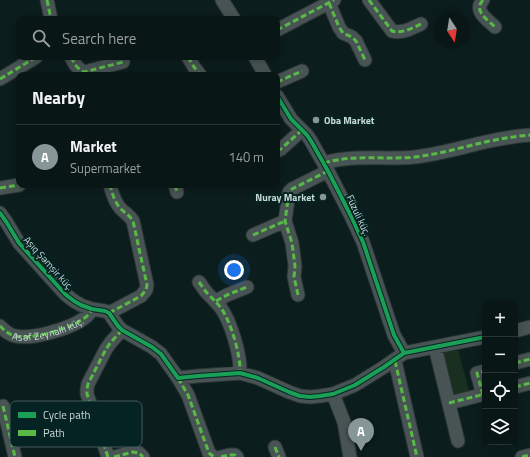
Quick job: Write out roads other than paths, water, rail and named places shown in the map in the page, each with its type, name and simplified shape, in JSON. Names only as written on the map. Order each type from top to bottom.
[{"type":"street","points":[[47,0],[50,16]]},
{"type":"street","points":[[222,0],[232,16]]},
{"type":"street","points":[[369,0],[392,31],[404,31],[421,24]]},
{"type":"street","points":[[483,0],[479,4],[481,13],[495,27]]},
{"type":"street","points":[[280,28],[331,1],[339,27],[343,33],[352,37],[356,41],[365,60]]},
{"type":"street","points":[[0,79],[31,60]]},
{"type":"street","points":[[73,60],[80,70],[84,72],[123,62]]},
{"type":"street","points":[[190,60],[198,72]]},
{"type":"street","points":[[257,60],[263,72]]},
{"type":"street","points":[[280,81],[302,71]]},
{"type":"street","name":"Füzuli küç.","points":[[281,111],[302,130],[311,141],[326,167],[363,242],[394,335],[417,457]]},
{"type":"street","points":[[280,150],[302,130]]},
{"type":"street","points":[[298,295],[294,277],[295,266],[292,243],[285,221],[290,192],[292,189],[326,167],[333,160],[345,158],[416,157],[491,141],[530,135]]},
{"type":"street","points":[[0,188],[16,185]]},
{"type":"street","points":[[111,188],[112,194],[120,208],[133,221],[147,285],[142,296],[109,313],[122,330],[152,347],[161,354],[188,395],[209,453],[214,457]]},
{"type":"street","name":"Aşıq Şəmşir küç.","points":[[0,213],[19,243],[65,294],[74,302],[92,309],[109,313]]},
{"type":"street","points":[[253,235],[285,221]]},
{"type":"street","points":[[199,282],[207,293],[216,301],[229,324],[239,358],[240,373]]},
{"type":"street","points":[[216,301],[247,287]]},
{"type":"street","name":"Asəf Zeynallı küç.","points":[[0,326],[10,334],[16,336],[29,336],[53,332],[84,319],[92,309]]},
{"type":"street","points":[[518,329],[530,327]]},
{"type":"street","points":[[89,401],[87,394],[88,384],[106,348],[122,330]]},
{"type":"street","points":[[178,378],[240,373],[258,378],[300,396],[320,396],[333,394],[355,385],[399,357],[435,347],[482,339]]},
{"type":"street","points":[[435,347],[458,440]]},
{"type":"street","points":[[518,362],[530,359]]},
{"type":"street","points":[[482,371],[477,373],[482,388]]},
{"type":"street","points":[[518,386],[530,383]]},
{"type":"street","points":[[333,394],[344,422],[350,457]]},
{"type":"street","points":[[449,403],[482,395]]},
{"type":"street","points":[[3,406],[10,438]]},
{"type":"street","points":[[12,447],[14,457]]},
{"type":"street","points":[[105,447],[108,457]]},
{"type":"street","points":[[114,457],[132,452],[139,452],[143,457]]},
{"type":"street","points":[[221,457],[235,455],[237,457]]},
{"type":"street","points":[[522,457],[530,455]]},
{"type":"place","name":"Oba Market","points":[[316,120]]},
{"type":"place","name":"Nuray Market","points":[[323,197]]},
{"type":"place","name":"Market","points":[[361,451]]}]
